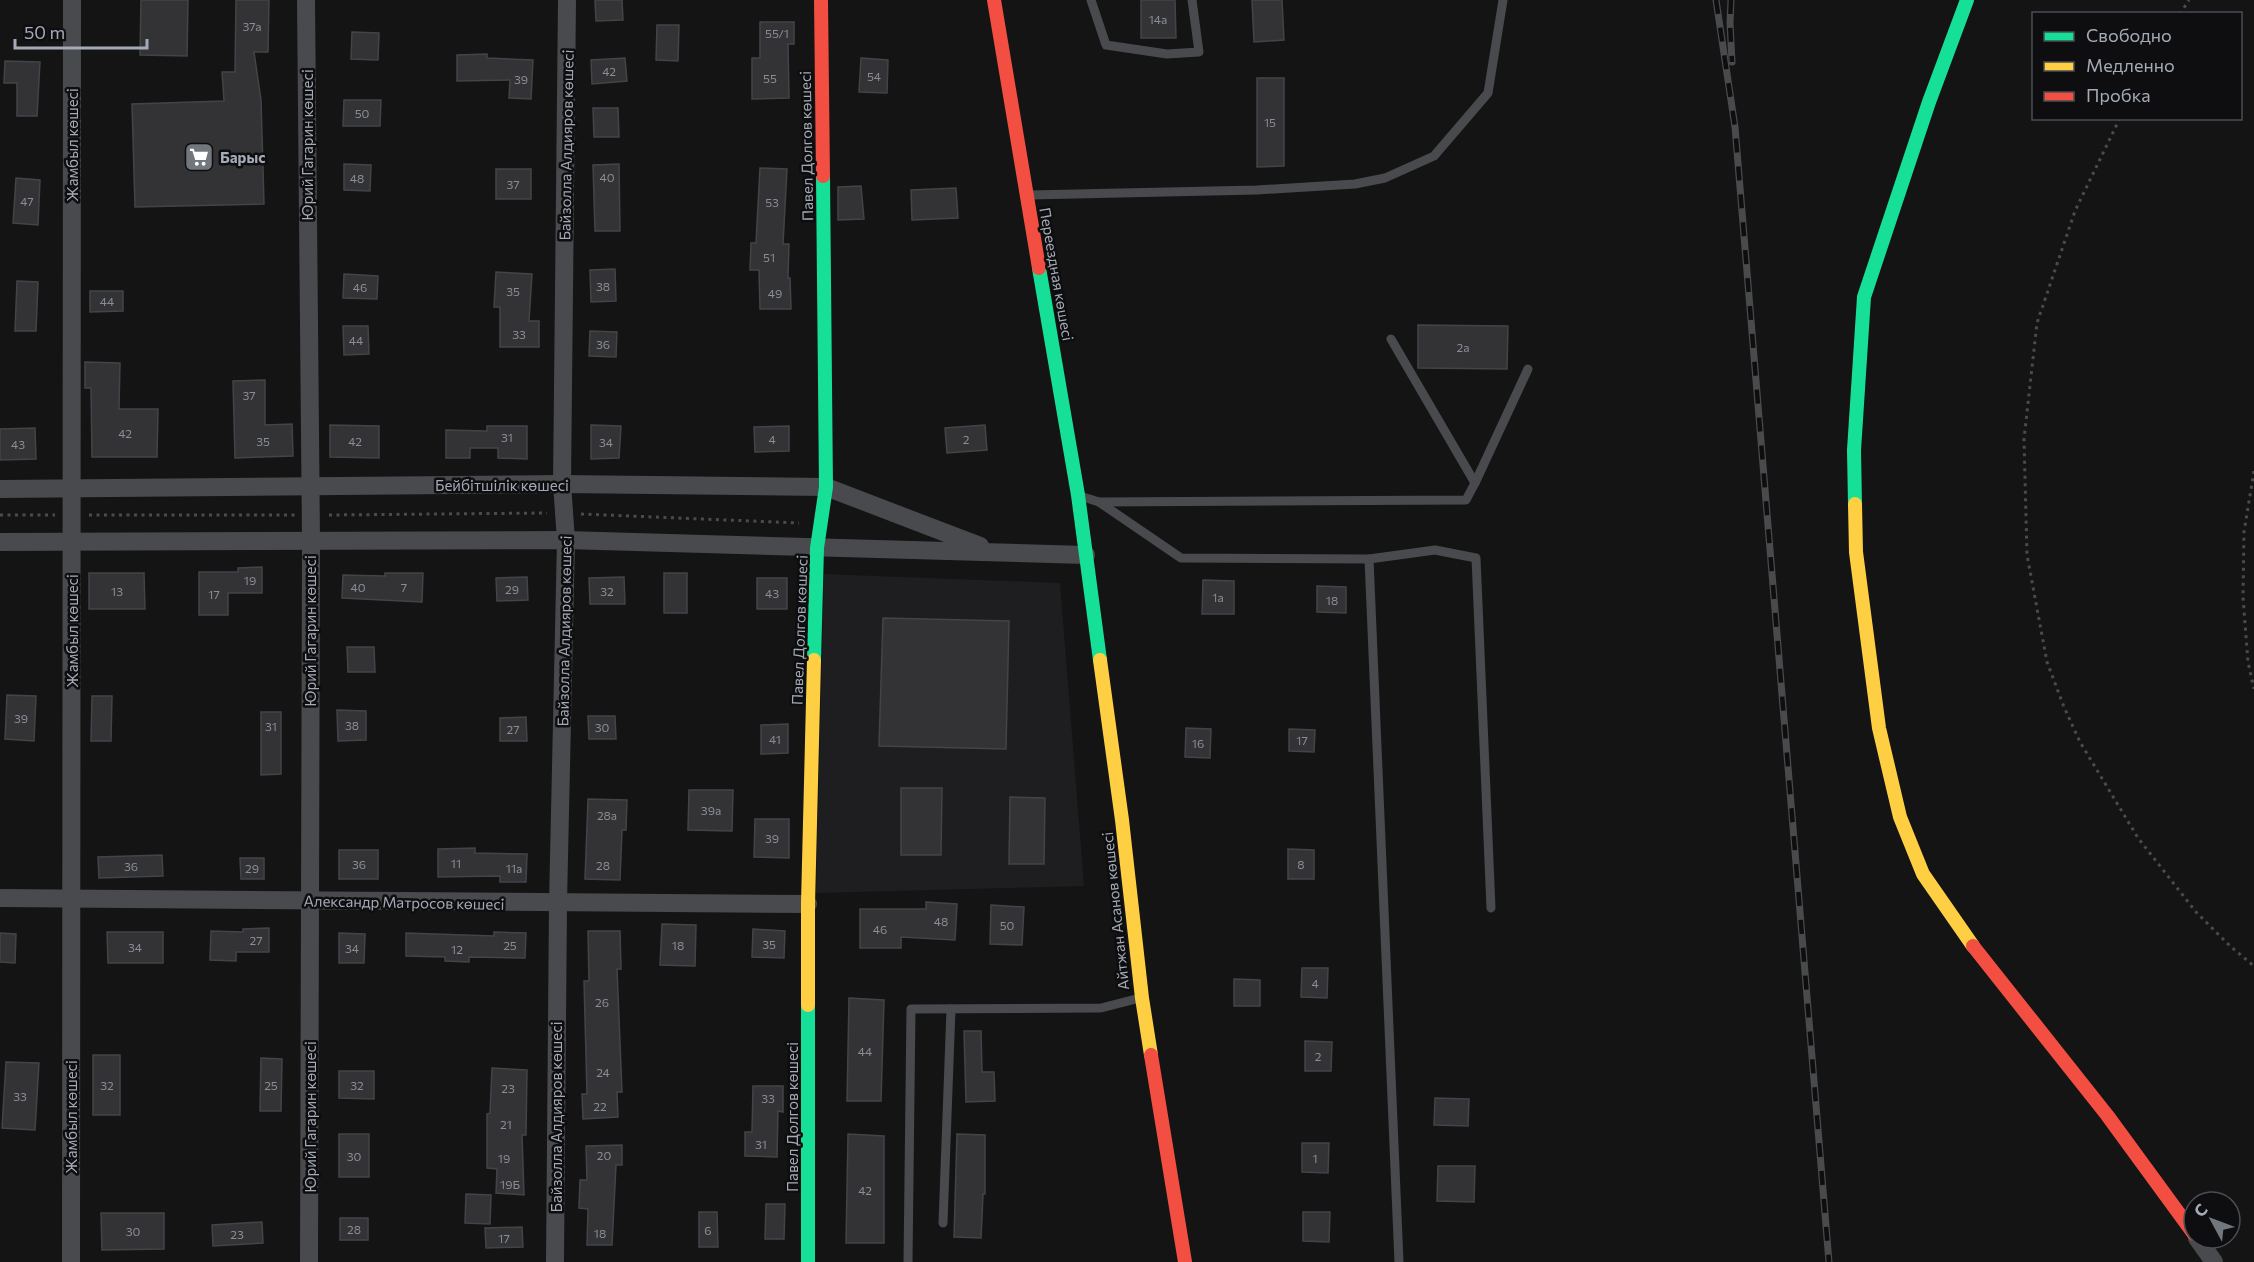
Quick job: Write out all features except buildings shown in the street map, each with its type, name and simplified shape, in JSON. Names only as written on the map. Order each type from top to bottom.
[{"type":"street","name":"Жамбыл көшесі","points":[[71,1262],[72,0]]},
{"type":"street","name":"Юрий Гагарин көшесі","points":[[306,0],[311,541],[309,1262]]},
{"type":"street","name":"Байзолла Алдияров көшесі","points":[[555,1262],[558,903],[566,540],[562,484],[567,0]]},
{"type":"street","name":"Павел Долгов көшесі","points":[[808,1262],[808,904],[817,548],[826,487],[821,0]]},
{"type":"street","name":"Переездная көшесі","points":[[994,0],[1078,495],[1086,555]]},
{"type":"street","points":[[1967,0],[1929,102],[1864,297],[1854,450],[1856,552],[1879,729],[1900,818],[1923,874],[1967,938],[2108,1115],[2182,1217]]},
{"type":"street","name":"Бейбітшілік көшесі","points":[[0,489],[562,484],[826,487],[992,551]]},
{"type":"street","name":"Бейбітшілік көшесі","points":[[0,542],[566,540],[1086,555]]},
{"type":"street","name":"Айтжан Асанов көшесі","points":[[1086,555],[1122,820],[1142,998],[1185,1262]]},
{"type":"street","name":"Александр Матросов көшесі","points":[[0,898],[808,904]]},
{"type":"lane","points":[[1091,0],[1107,45],[1167,54],[1199,52],[1192,0]]},
{"type":"lane","points":[[1027,195],[1268,189],[1355,184],[1385,178],[1434,156],[1488,93],[1503,0]]},
{"type":"lane","points":[[1391,339],[1475,483]]},
{"type":"lane","points":[[1099,502],[1466,500],[1528,369]]},
{"type":"lane","points":[[1078,495],[1099,502],[1181,558],[1369,559],[1435,550],[1476,558],[1491,908]]},
{"type":"lane","points":[[1369,559],[1399,1262]]},
{"type":"lane","points":[[908,1262],[911,1009],[1101,1008],[1142,998]]},
{"type":"lane","points":[[943,1223],[951,1009]]},
{"type":"path","points":[[2119,120],[2075,211],[2037,323],[2024,439],[2027,555],[2047,662],[2080,742],[2138,838],[2196,912],[2254,966]]},
{"type":"path","points":[[2254,471],[2244,532],[2243,597],[2248,662],[2254,689]]},
{"type":"path","points":[[0,515],[310,515]]},
{"type":"shaded area","points":[[824,574],[1060,583],[1084,886],[816,893]]},
{"type":"railway","points":[[1716,0],[1735,127],[1829,1262]]},
{"type":"railway","points":[[1731,0],[1732,62]]},
{"type":"traffic: fast","points":[[1855,504],[1854,450],[1864,297],[1929,102],[1967,0]]},
{"type":"traffic: fast","points":[[814,660],[817,548],[826,487],[823,176]]},
{"type":"traffic: fast","points":[[1039,268],[1078,495],[1100,660]]},
{"type":"traffic: fast","points":[[808,1005],[808,1262]]},
{"type":"traffic: slow","points":[[1855,504],[1856,552],[1879,728],[1900,817],[1923,874],[1973,946]]},
{"type":"traffic: slow","points":[[808,1005],[814,660]]},
{"type":"traffic: slow","points":[[1100,660],[1151,1055]]},
{"type":"traffic: jam","points":[[821,0],[823,176]]},
{"type":"traffic: jam","points":[[994,0],[1039,268]]},
{"type":"traffic: jam","points":[[1973,946],[2107,1115],[2182,1218]]},
{"type":"traffic: jam","points":[[1151,1055],[1185,1262]]},
{"type":"place","name":"Барыс","points":[[199,157]]}]
